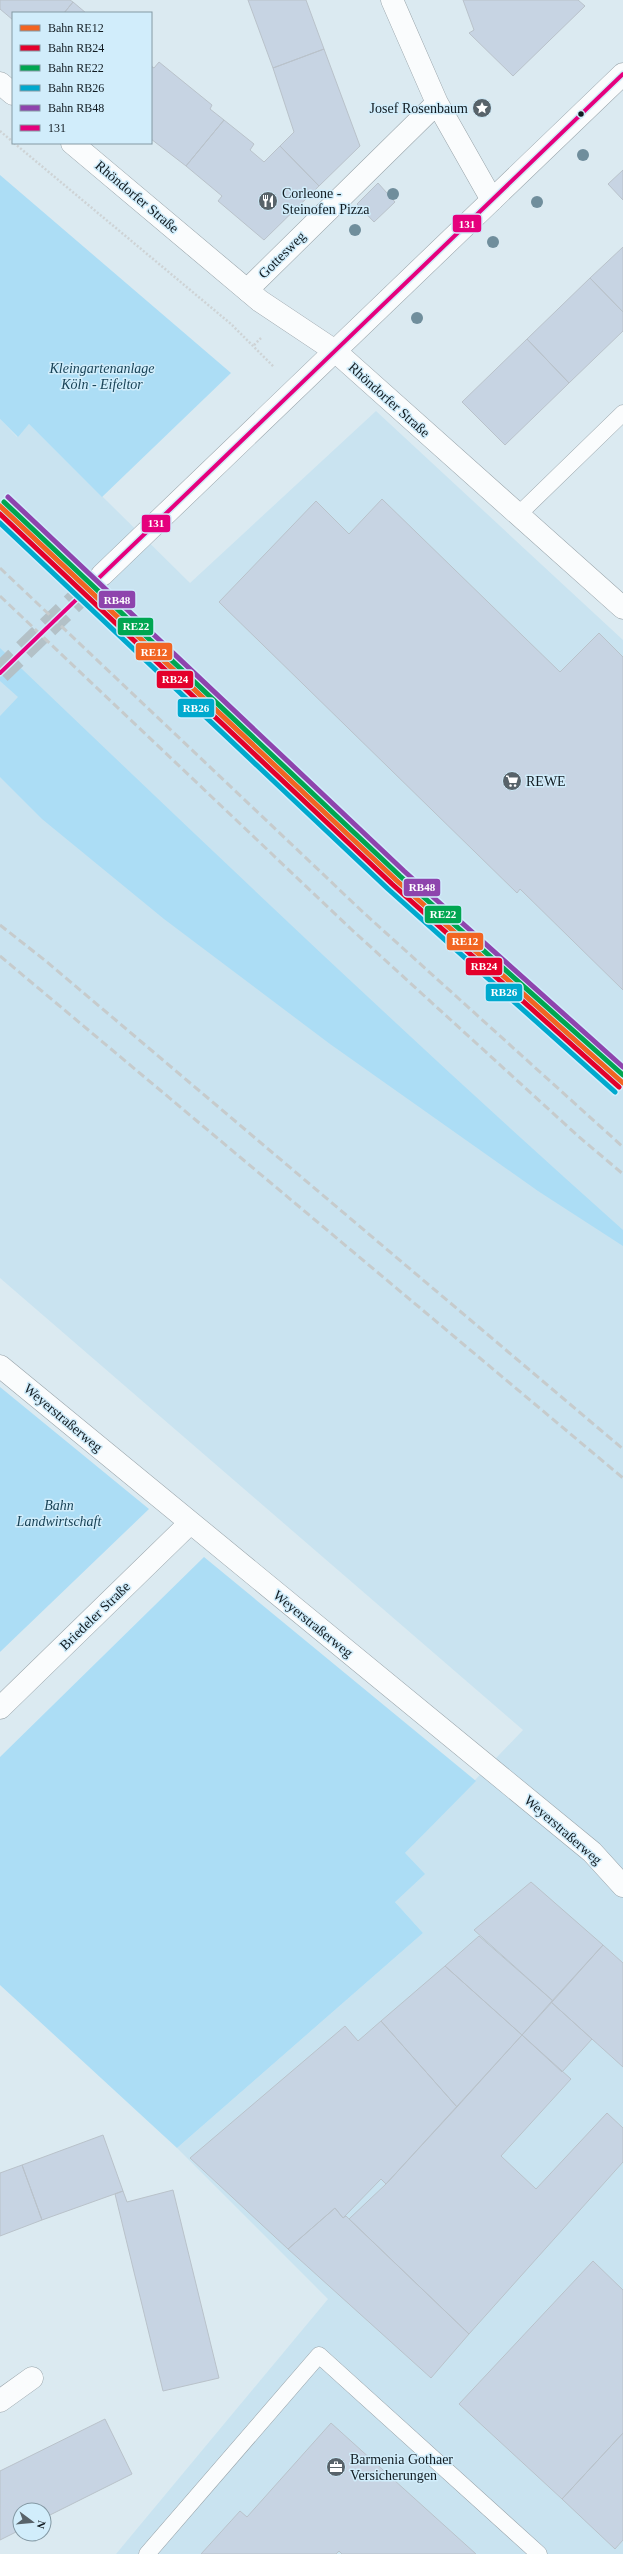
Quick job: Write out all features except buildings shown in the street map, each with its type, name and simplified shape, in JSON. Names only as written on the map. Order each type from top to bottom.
[{"type":"street","points":[[392,0],[436,103],[492,200]]},
{"type":"street","points":[[102,575],[623,74]]},
{"type":"street","points":[[0,83],[12,93]]},
{"type":"street","name":"Gottesweg","points":[[247,290],[436,103]]},
{"type":"street","name":"Rhöndorfer Straße","points":[[73,144],[247,290],[280,316],[335,351],[623,608]]},
{"type":"street","name":"Weyerstraßerweg","points":[[0,1366],[592,1852],[623,1886]]},
{"type":"street","name":"Briedeler Straße","points":[[0,1708],[190,1523]]},
{"type":"street","points":[[0,2401],[32,2378]]},
{"type":"lane","points":[[519,514],[623,413]]},
{"type":"lane","points":[[147,2554],[319,2356],[539,2554]]},
{"type":"path","points":[[0,131],[12,140]]},
{"type":"path","points":[[16,144],[231,324],[254,345],[294,389]]},
{"type":"shaded area","points":[[376,411],[623,640],[623,2554],[116,2554],[328,2299],[177,2148],[423,1933],[395,1902],[405,1853],[523,1730],[0,1278],[0,419],[17,437],[29,424],[190,583]]},
{"type":"green space","name":"Kleingartenanlage Köln - Eifeltor","points":[[0,175],[231,373],[102,497],[29,424],[18,437],[0,419]]},
{"type":"green space","points":[[0,648],[231,868],[465,1087],[623,1230],[623,1246],[538,1191],[330,1044],[164,919],[42,819],[0,777],[0,716],[18,697],[0,681]]},
{"type":"green space","name":"Bahn Landwirtschaft","points":[[0,1387],[149,1509],[0,1652]]},
{"type":"green space","points":[[204,1557],[476,1781],[405,1853],[425,1874],[395,1902],[423,1933],[177,2148],[0,1985],[0,1757]]},
{"type":"tunnel","points":[[0,673],[102,575]]},
{"type":"railway","points":[[0,568],[365,914],[623,1147]]},
{"type":"railway","points":[[0,596],[351,929],[578,1136],[623,1174]]},
{"type":"railway","points":[[0,925],[47,962],[623,1449]]},
{"type":"railway","points":[[0,956],[623,1478]]},
{"type":"rail line","name":"RB48","points":[[8,497],[404,871],[623,1067]]},
{"type":"rail line","name":"RE22","points":[[4,502],[400,876],[623,1075]]},
{"type":"rail line","name":"RE12","points":[[0,506],[396,880],[623,1083]]},
{"type":"rail line","name":"RB24","points":[[0,514],[392,884],[619,1087]]},
{"type":"rail line","name":"RB26","points":[[0,523],[388,889],[615,1092]]},
{"type":"transit line","name":"131","points":[[0,673],[623,74]]},
{"type":"place","name":"Josef Rosenbaum","points":[[482,108]]},
{"type":"place","name":"Corleone - Steinofen Pizza","points":[[268,201]]},
{"type":"place","name":"REWE","points":[[512,781]]},
{"type":"place","name":"Barmenia Gothaer Versicherungen","points":[[336,2467]]}]
